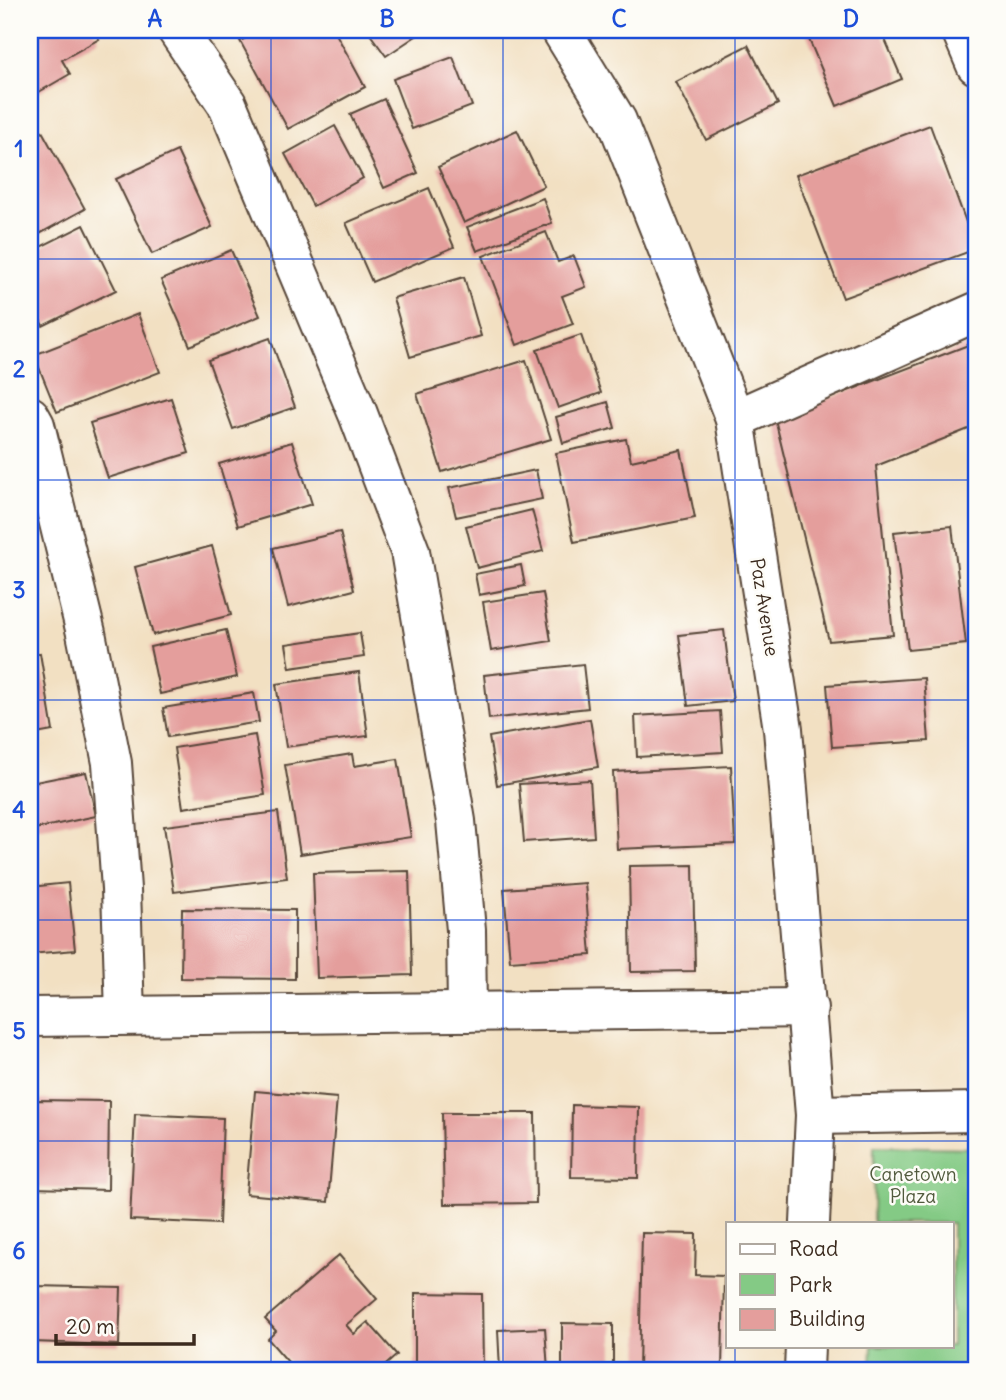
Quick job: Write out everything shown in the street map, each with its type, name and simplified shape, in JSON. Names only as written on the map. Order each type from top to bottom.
[{"type":"street","points":[[177,30],[227,104],[358,414],[410,551],[456,821],[466,930],[467,1012]]},
{"type":"street","name":"Paz Avenue","points":[[561,30],[617,121],[735,419],[783,729],[815,1115],[810,1222]]},
{"type":"street","points":[[961,30],[976,65]]},
{"type":"street","points":[[735,419],[976,312]]},
{"type":"street","points":[[30,416],[35,425],[86,632],[112,763],[121,889],[125,1015]]},
{"type":"street","points":[[30,1017],[808,1009]]},
{"type":"street","points":[[815,1115],[976,1112]]},
{"type":"street","points":[[804,1370],[805,1348]]},
{"type":"green space","name":"Canetown Plaza","points":[[874,1146],[976,1148],[976,1370],[871,1370],[872,1348],[954,1348],[954,1222],[873,1222]]},
{"type":"building","points":[[30,30],[94,30],[99,39],[62,60],[70,74],[32,96]]},
{"type":"building","points":[[261,30],[334,30],[365,87],[288,129],[240,41]]},
{"type":"building","points":[[367,30],[425,30],[386,56]]},
{"type":"building","points":[[805,30],[881,30],[902,79],[837,106]]},
{"type":"building","points":[[748,45],[778,104],[706,140],[676,82]]},
{"type":"building","points":[[453,57],[472,106],[412,129],[393,79]]},
{"type":"building","points":[[384,99],[418,173],[384,188],[350,114]]},
{"type":"building","points":[[930,125],[976,249],[843,298],[796,175]]},
{"type":"building","points":[[335,126],[363,178],[313,206],[285,154]]},
{"type":"building","points":[[517,130],[544,186],[464,223],[438,167]]},
{"type":"building","points":[[42,131],[85,209],[32,238],[30,138]]},
{"type":"building","points":[[177,151],[212,227],[152,254],[116,179]]},
{"type":"building","points":[[429,188],[454,247],[372,282],[346,223]]},
{"type":"building","points":[[543,198],[552,223],[477,251],[467,227]]},
{"type":"building","points":[[84,225],[116,290],[43,326],[30,300],[30,252]]},
{"type":"building","points":[[546,232],[558,262],[574,256],[586,287],[562,296],[573,324],[517,345],[483,256]]},
{"type":"building","points":[[231,250],[260,316],[190,346],[161,280]]},
{"type":"building","points":[[464,277],[481,336],[410,357],[393,298]]},
{"type":"building","points":[[138,314],[160,372],[57,412],[34,355]]},
{"type":"building","points":[[581,335],[601,393],[558,408],[537,350]]},
{"type":"building","points":[[270,338],[295,407],[233,429],[208,360]]},
{"type":"building","points":[[976,342],[976,426],[876,466],[893,635],[829,641],[775,419]]},
{"type":"building","points":[[526,360],[551,439],[442,472],[417,394]]},
{"type":"building","points":[[171,398],[189,453],[108,478],[90,423]]},
{"type":"building","points":[[608,402],[615,428],[563,443],[556,417]]},
{"type":"building","points":[[626,439],[631,461],[681,450],[695,518],[574,542],[556,453]]},
{"type":"building","points":[[292,442],[312,504],[238,526],[219,464]]},
{"type":"building","points":[[536,470],[542,499],[456,517],[449,488]]},
{"type":"building","points":[[532,510],[543,551],[477,568],[466,526]]},
{"type":"building","points":[[952,526],[966,644],[908,650],[894,532]]},
{"type":"building","points":[[340,532],[354,590],[288,607],[273,548]]},
{"type":"building","points":[[212,546],[231,615],[153,635],[135,567]]},
{"type":"building","points":[[521,565],[525,586],[479,595],[475,574]]},
{"type":"building","points":[[543,593],[551,641],[491,651],[483,602]]},
{"type":"building","points":[[226,630],[237,677],[160,694],[150,647]]},
{"type":"building","points":[[724,630],[733,701],[688,706],[679,635]]},
{"type":"building","points":[[360,633],[364,657],[290,668],[286,644]]},
{"type":"building","points":[[40,653],[53,731],[30,735],[30,655]]},
{"type":"building","points":[[583,664],[588,708],[489,719],[484,675]]},
{"type":"building","points":[[359,672],[368,736],[286,747],[276,684]]},
{"type":"building","points":[[924,678],[929,741],[832,747],[827,685]]},
{"type":"building","points":[[254,693],[259,722],[168,737],[163,708]]},
{"type":"building","points":[[720,711],[723,752],[637,757],[635,716]]},
{"type":"building","points":[[590,719],[598,767],[497,785],[489,737]]},
{"type":"building","points":[[255,735],[265,795],[183,808],[174,748]]},
{"type":"building","points":[[352,754],[354,766],[398,759],[411,837],[300,854],[285,765]]},
{"type":"building","points":[[731,766],[735,844],[617,849],[613,772]]},
{"type":"building","points":[[86,772],[96,816],[30,830],[30,783]]},
{"type":"building","points":[[590,780],[594,837],[524,842],[519,784]]},
{"type":"building","points":[[278,812],[287,878],[174,892],[164,826]]},
{"type":"building","points":[[693,865],[695,971],[631,972],[629,866]]},
{"type":"building","points":[[409,871],[412,975],[317,978],[313,873]]},
{"type":"building","points":[[68,883],[75,950],[30,954],[30,887]]},
{"type":"building","points":[[585,883],[591,955],[510,961],[504,889]]},
{"type":"building","points":[[182,909],[295,910],[295,979],[181,978]]},
{"type":"building","points":[[255,1091],[337,1098],[328,1202],[246,1194]]},
{"type":"building","points":[[35,1100],[109,1101],[108,1190],[33,1188]]},
{"type":"building","points":[[572,1105],[639,1107],[638,1178],[571,1177]]},
{"type":"building","points":[[442,1113],[535,1113],[536,1203],[444,1204]]},
{"type":"building","points":[[135,1114],[223,1118],[219,1224],[130,1220]]},
{"type":"building","points":[[642,1233],[696,1234],[695,1275],[724,1276],[722,1370],[639,1370]]},
{"type":"building","points":[[339,1255],[377,1299],[346,1325],[354,1334],[368,1322],[397,1355],[380,1370],[295,1370],[268,1339],[276,1331],[265,1319]]},
{"type":"building","points":[[35,1286],[121,1288],[119,1345],[33,1342]]},
{"type":"building","points":[[415,1293],[482,1294],[483,1370],[415,1370]]},
{"type":"building","points":[[562,1323],[613,1324],[613,1370],[562,1370]]},
{"type":"building","points":[[545,1328],[548,1370],[500,1370],[498,1330]]}]
